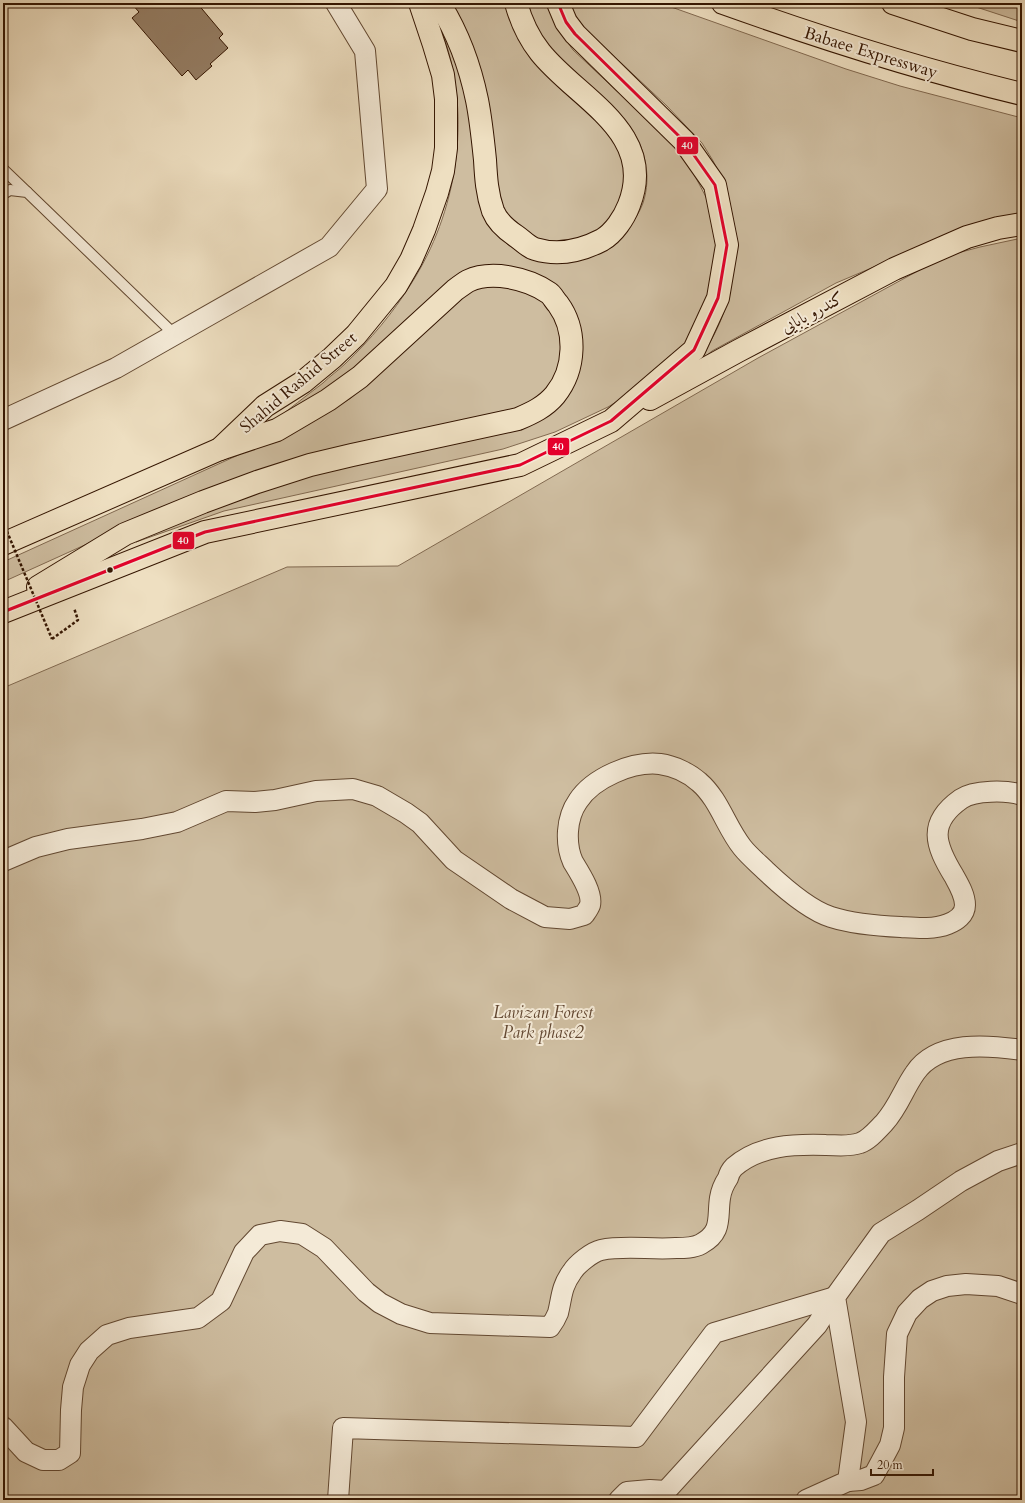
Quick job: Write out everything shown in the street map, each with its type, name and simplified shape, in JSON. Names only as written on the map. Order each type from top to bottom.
[{"type":"main road","name":"Shahid Rashid Street","points":[[3,544],[220,449],[266,406],[303,382],[332,358],[356,335],[396,286],[411,260],[424,230],[443,171],[446,148],[446,106],[443,75],[420,3]]},
{"type":"main road","points":[[439,3],[452,24],[464,51],[477,100],[488,193],[494,212],[506,228],[534,248],[554,252],[575,251],[608,237],[624,216],[634,193],[635,176],[631,152],[623,135],[613,121],[552,65],[540,52],[524,26],[516,3]]},
{"type":"main road","points":[[3,612],[205,532],[520,465],[611,421],[694,350],[718,298],[727,246],[715,185],[684,141],[575,34],[566,22],[558,3]]},
{"type":"main road","name":"Babaee Expressway","points":[[723,3],[780,23],[960,79],[1022,94]]},
{"type":"main road","points":[[893,3],[972,29],[1022,41]]},
{"type":"main road","name":"کندرو بابایی","points":[[611,421],[738,351],[894,269],[967,237],[998,228],[1022,224]]},
{"type":"main road","points":[[3,608],[125,534],[243,487],[310,465],[518,419],[533,413],[546,404],[555,395],[567,374],[572,347],[570,328],[563,312],[549,293],[523,280],[504,276],[485,277],[468,281],[455,290],[360,377],[328,400],[277,430],[220,449]]},
{"type":"street","points":[[3,420],[116,368],[329,247],[377,189],[365,51],[336,3]]},
{"type":"street","points":[[3,540],[34,530]]},
{"type":"street","points":[[3,861],[36,848],[68,839],[142,829],[177,822],[226,801],[255,802],[275,800],[316,791],[353,789],[377,796],[406,813],[420,823],[454,860],[511,899],[545,917],[570,919],[584,915],[590,904],[588,891],[572,859],[568,841],[569,820],[577,802],[591,786],[613,773],[636,766],[660,764],[683,771],[699,782],[712,797],[742,848],[800,901],[829,917],[852,922],[884,926],[924,928],[947,925],[960,918],[965,906],[961,890],[939,849],[937,827],[947,809],[963,797],[986,792],[1016,793],[1022,795]]},
{"type":"street","points":[[3,1426],[26,1452],[43,1460],[59,1460],[70,1453],[70,1410],[73,1387],[80,1365],[89,1351],[107,1335],[129,1328],[198,1318],[220,1300],[244,1252],[260,1235],[280,1231],[302,1234],[324,1248],[366,1292],[380,1303],[401,1314],[430,1323],[550,1327],[557,1314],[562,1290],[571,1273],[579,1263],[600,1250],[629,1248],[684,1248],[700,1245],[710,1238],[718,1226],[720,1198],[724,1186],[732,1169],[744,1159],[765,1149],[806,1144],[850,1145],[862,1143],[876,1132],[887,1120],[898,1105],[915,1072],[929,1057],[957,1048],[991,1045],[1022,1050]]},
{"type":"street","points":[[619,1500],[627,1492],[666,1496],[817,1325],[835,1296],[881,1233],[961,1181],[998,1161],[1022,1153]]},
{"type":"street","points":[[806,1500],[848,1482],[861,1480],[874,1475],[890,1445],[894,1428],[894,1377],[897,1334],[907,1313],[920,1299],[932,1291],[947,1286],[966,1284],[998,1286],[1022,1294]]},
{"type":"street","points":[[835,1296],[856,1422],[848,1482]]},
{"type":"street","points":[[338,1500],[344,1428],[636,1437],[714,1333],[835,1296]]},
{"type":"lane","points":[[3,169],[175,335]]},
{"type":"lane","points":[[3,194],[10,190],[27,192]]},
{"type":"path","points":[[3,522],[52,639],[78,620]]},
{"type":"green space","points":[[448,3],[506,3],[523,46],[558,87],[609,131],[627,166],[622,205],[599,232],[559,244],[536,239],[509,219],[501,203]]},
{"type":"green space","points":[[526,3],[547,3],[558,27],[573,50],[650,122],[686,159],[707,199],[714,227],[716,249],[707,303],[695,328],[682,348],[637,389],[608,407],[555,432],[503,449],[224,511],[136,542],[178,522],[254,492],[559,405],[563,296],[452,279],[359,366],[324,392],[273,422],[343,366],[381,326],[411,284],[427,256],[440,227],[449,196],[455,164],[458,132],[457,100],[453,68],[444,37],[431,10],[434,11],[459,64],[500,237],[508,245],[526,256],[625,233],[637,215],[643,203],[647,182],[647,172],[643,152],[639,142],[628,124],[557,57],[545,42],[535,25]]},
{"type":"green space","points":[[569,3],[660,3],[846,69],[900,86],[1022,118],[1022,215],[888,261],[836,283],[712,351],[695,365],[709,344],[720,323],[727,301],[732,277],[721,176],[702,143],[667,106],[587,31],[577,18]]},
{"type":"green space","points":[[964,3],[1022,3],[1022,22]]},
{"type":"green space","name":"Lavizan Forest Park phase2","points":[[1022,238],[1022,1500],[3,1500],[3,688],[287,567],[398,566],[758,358],[927,266],[950,255]]},
{"type":"green space","points":[[482,285],[515,286],[543,301],[560,325],[564,354],[550,389],[526,408],[206,490],[3,582],[3,562],[313,421],[351,398],[456,299]]},
{"type":"building","points":[[131,3],[197,3],[223,34],[219,38],[228,48],[210,64],[212,66],[196,80],[188,70],[182,76],[132,18],[139,12]]},
{"type":"transit line","name":"40","points":[[3,612],[205,532],[520,465],[611,421],[694,350],[718,298],[727,245],[715,185],[684,141],[575,34],[566,22],[558,3]]}]
